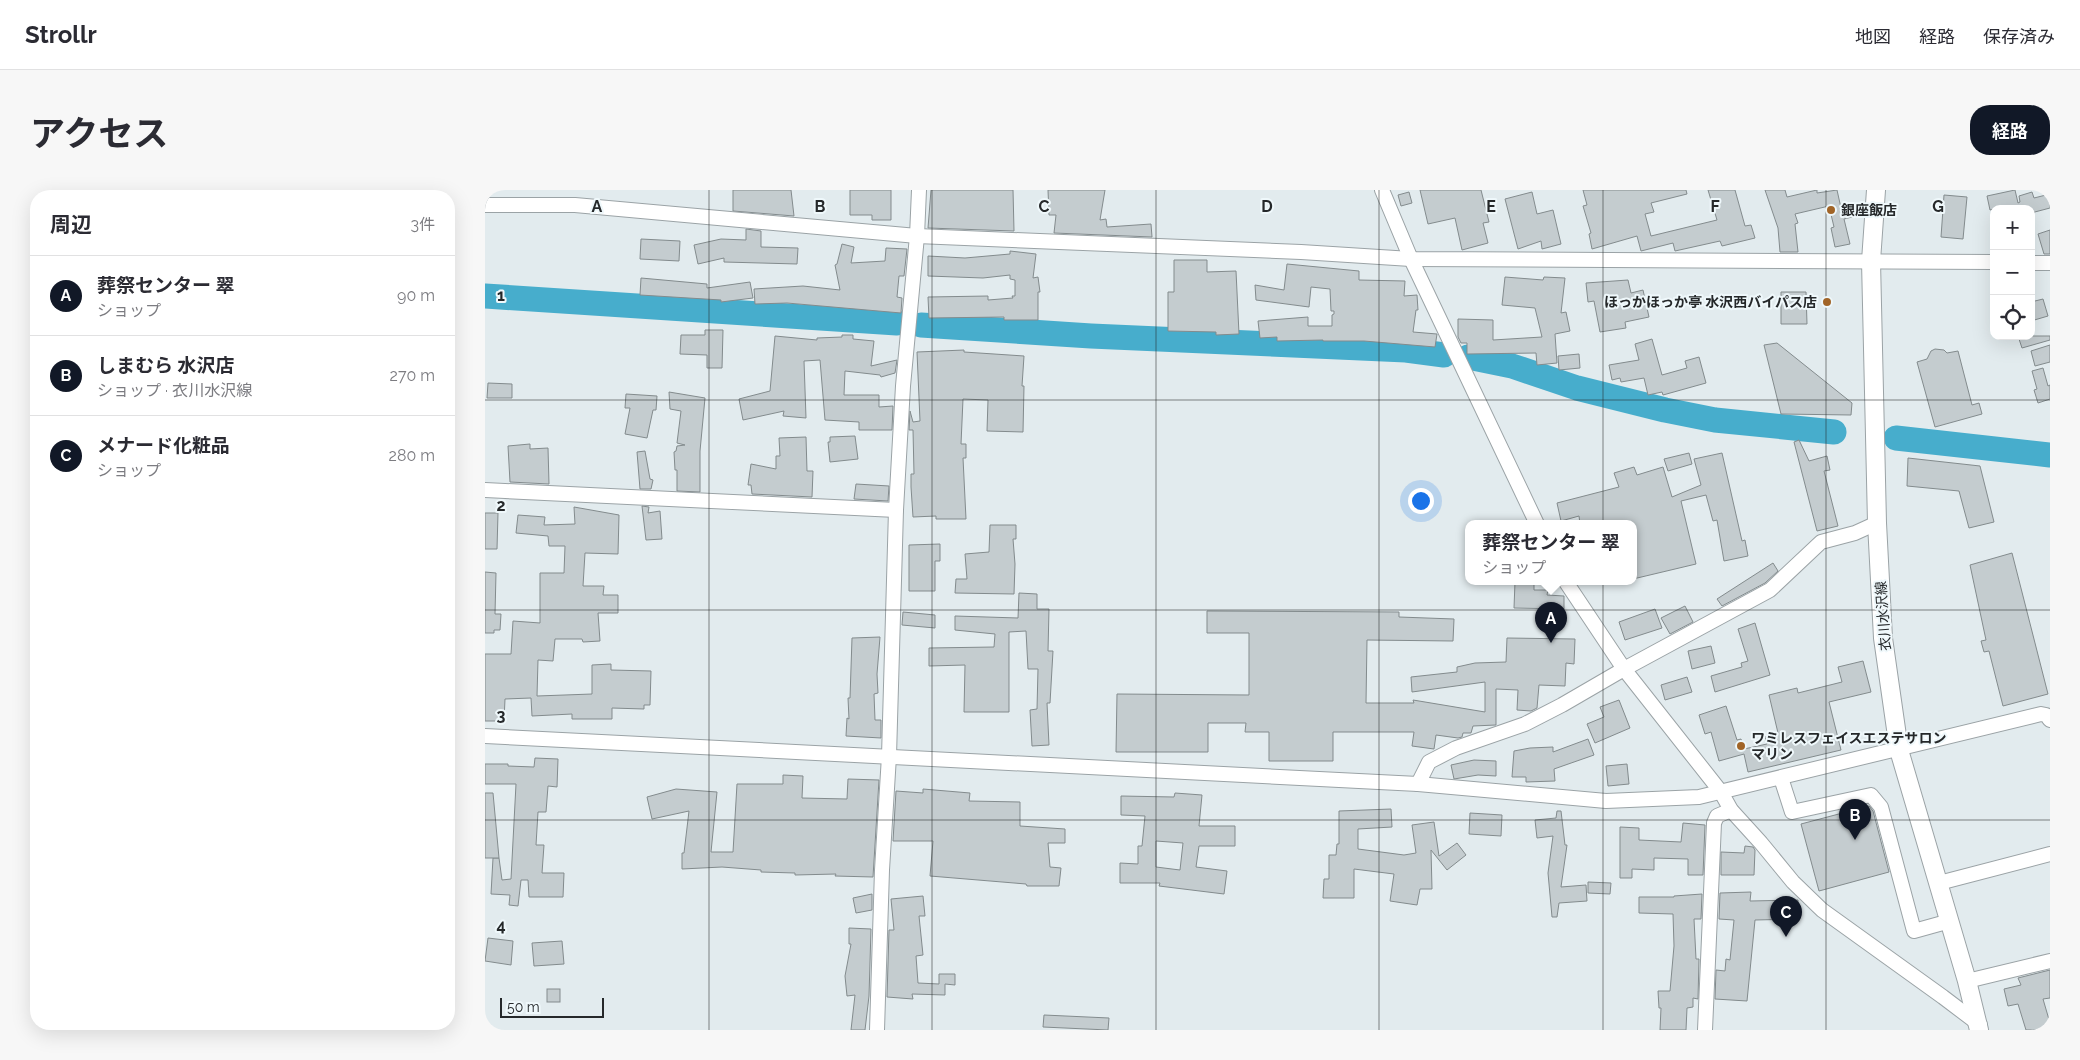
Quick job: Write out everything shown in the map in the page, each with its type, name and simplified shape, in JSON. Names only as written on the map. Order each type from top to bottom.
[{"type":"main road","name":"衣川水沢線","points":[[1876,190],[1871,261],[1877,523],[1883,638],[1899,750],[1980,1028]]},
{"type":"street","points":[[877,1030],[882,870],[889,756],[896,510],[903,386],[917,236],[919,190]]},
{"type":"street","points":[[1382,190],[1411,259],[1535,520]]},
{"type":"street","points":[[485,205],[575,205],[917,236],[1291,251],[1411,259],[1990,262]]},
{"type":"street","points":[[2035,263],[2050,263]]},
{"type":"street","points":[[485,490],[896,510]]},
{"type":"street","points":[[1418,784],[1429,762],[1456,748],[1525,724],[1770,590],[1821,542],[1855,533],[1877,523]]},
{"type":"street","points":[[1568,585],[1624,669],[1721,792],[1731,810],[1793,882],[1822,910],[1943,996],[1980,1028]]},
{"type":"street","points":[[485,736],[1418,784],[1607,801],[1699,797],[2041,714],[2047,714],[2050,720]]},
{"type":"street","points":[[1781,778],[1792,812],[1871,795],[1881,807],[1914,931],[1950,921]]},
{"type":"street","points":[[1705,1030],[1714,823],[1717,816],[1731,810]]},
{"type":"street","points":[[1939,883],[2050,854]]},
{"type":"street","points":[[1967,981],[2050,961]]},
{"type":"building","points":[[733,190],[791,190],[794,216],[733,211]]},
{"type":"building","points":[[850,190],[891,190],[891,220],[872,220],[872,215],[850,215]]},
{"type":"building","points":[[931,190],[1013,190],[1014,231],[928,228]]},
{"type":"building","points":[[1048,190],[1105,190],[1100,220],[1106,219],[1107,227],[1151,224],[1152,237],[1054,233],[1056,215],[1049,215]]},
{"type":"building","points":[[1420,190],[1481,190],[1489,222],[1483,223],[1488,243],[1462,250],[1455,218],[1428,224]]},
{"type":"building","points":[[1583,190],[1686,190],[1687,194],[1651,203],[1654,212],[1645,214],[1651,236],[1717,220],[1708,190],[1735,190],[1745,226],[1751,225],[1755,238],[1722,246],[1720,241],[1675,251],[1673,243],[1641,251],[1637,236],[1592,249],[1589,234],[1591,233],[1583,206],[1587,205]]},
{"type":"building","points":[[1765,190],[1785,190],[1787,197],[1817,190],[1817,193],[1837,190],[1841,208],[1853,205],[1856,216],[1844,219],[1850,244],[1835,247],[1831,228],[1834,227],[1829,206],[1795,214],[1798,223],[1795,224],[1798,252],[1780,252],[1778,228]]},
{"type":"building","points":[[2015,190],[2018,203],[2020,202],[2019,196],[2032,192],[2034,198],[2050,194],[2050,208],[2035,212],[2035,205],[1990,205],[1990,210],[1987,196]]},
{"type":"building","points":[[1409,192],[1412,203],[1401,206],[1398,195]]},
{"type":"building","points":[[1532,192],[1537,214],[1553,210],[1561,244],[1542,249],[1541,241],[1518,249],[1505,199]]},
{"type":"building","points":[[1944,195],[1967,197],[1963,239],[1941,237]]},
{"type":"building","points":[[746,229],[761,231],[761,247],[798,248],[797,264],[724,262],[724,258],[698,264],[694,245],[721,239],[746,240]]},
{"type":"building","points":[[2050,230],[2050,254],[2044,254],[2038,234]]},
{"type":"building","points":[[641,239],[680,241],[679,261],[640,259]]},
{"type":"building","points":[[842,244],[854,247],[851,263],[885,261],[886,248],[907,249],[904,276],[899,276],[897,297],[902,298],[901,313],[787,303],[755,304],[754,289],[803,286],[840,290],[835,265],[837,264]]},
{"type":"building","points":[[1010,251],[1036,254],[1033,278],[1038,277],[1040,292],[1038,292],[1038,320],[1004,320],[1004,317],[929,318],[928,297],[988,296],[988,300],[1013,298],[1012,296],[1015,296],[1015,280],[1010,279],[1010,275],[983,278],[928,276],[928,256],[965,258],[1010,254]]},
{"type":"building","points":[[1174,260],[1207,260],[1207,272],[1236,271],[1239,334],[1216,335],[1216,332],[1168,331],[1168,292],[1174,292]]},
{"type":"building","points":[[1287,264],[1359,271],[1359,280],[1405,281],[1404,296],[1417,295],[1418,310],[1416,310],[1413,332],[1437,334],[1435,347],[1364,341],[1277,341],[1277,337],[1260,338],[1258,321],[1308,317],[1308,326],[1332,326],[1334,311],[1331,311],[1330,289],[1311,287],[1309,307],[1256,300],[1255,285],[1284,290]]},
{"type":"building","points":[[1505,277],[1543,280],[1544,277],[1565,278],[1561,313],[1566,312],[1570,331],[1555,334],[1557,363],[1537,365],[1536,353],[1467,354],[1467,343],[1461,343],[1458,337],[1458,319],[1493,320],[1493,340],[1542,337],[1535,308],[1502,305]]},
{"type":"building","points":[[641,278],[707,284],[707,288],[750,282],[753,298],[721,302],[721,300],[640,295]]},
{"type":"building","points":[[1628,280],[1631,293],[1643,290],[1649,317],[1625,322],[1626,328],[1600,332],[1594,301],[1588,302],[1586,283]]},
{"type":"building","points":[[1781,292],[1806,292],[1807,324],[1781,324]]},
{"type":"building","points":[[2043,299],[2048,316],[2035,320],[2035,301]]},
{"type":"building","points":[[705,330],[723,330],[722,368],[707,368],[707,355],[680,354],[681,335],[705,335]]},
{"type":"building","points":[[842,335],[853,335],[853,339],[874,341],[871,366],[897,360],[895,373],[881,377],[880,375],[845,371],[844,395],[879,395],[879,407],[893,406],[892,430],[859,430],[859,422],[825,420],[820,360],[804,361],[806,418],[783,416],[784,411],[743,420],[739,399],[770,391],[775,336],[817,340],[817,338],[842,337]]},
{"type":"building","points":[[2035,336],[2050,336],[2050,340],[2022,348],[2019,340],[2035,340]]},
{"type":"building","points":[[1652,339],[1662,375],[1687,368],[1685,361],[1699,357],[1706,383],[1663,395],[1662,392],[1648,395],[1644,378],[1621,382],[1620,378],[1612,380],[1609,365],[1639,360],[1635,344]]},
{"type":"building","points":[[1777,343],[1852,403],[1851,415],[1781,414],[1764,345]]},
{"type":"building","points":[[2050,345],[2050,362],[2035,366],[2031,351]]},
{"type":"building","points":[[1935,349],[1944,350],[1947,353],[1958,351],[1972,405],[1979,403],[1982,414],[1935,427],[1917,362],[1927,359],[1931,351]]},
{"type":"building","points":[[964,350],[964,352],[1024,356],[1022,386],[1024,386],[1023,432],[987,431],[988,400],[963,399],[961,444],[966,444],[966,458],[963,458],[966,519],[936,519],[936,516],[913,517],[911,474],[914,474],[913,430],[909,430],[910,411],[913,422],[920,421],[917,352]]},
{"type":"building","points":[[1579,354],[1580,368],[1559,370],[1558,356]]},
{"type":"building","points":[[2043,368],[2048,386],[2050,385],[2050,399],[2038,403],[2034,390],[2037,389],[2032,371]]},
{"type":"building","points":[[488,383],[512,384],[512,398],[487,398]]},
{"type":"building","points":[[669,392],[705,398],[700,451],[700,492],[677,491],[677,470],[675,470],[674,452],[677,446],[685,445],[677,443],[681,411],[670,409]]},
{"type":"building","points":[[626,394],[657,396],[656,410],[653,410],[647,438],[625,434],[630,408],[625,408]]},
{"type":"building","points":[[855,436],[858,459],[830,462],[828,442],[830,442],[830,437]]},
{"type":"building","points":[[806,437],[807,471],[813,471],[812,497],[752,494],[751,485],[748,485],[751,464],[776,469],[776,456],[780,456],[779,438]]},
{"type":"building","points":[[1799,440],[1809,461],[1827,456],[1830,470],[1824,471],[1838,526],[1817,531],[1794,442]]},
{"type":"building","points":[[530,444],[530,449],[548,448],[549,484],[510,482],[508,446]]},
{"type":"building","points":[[645,451],[650,479],[653,480],[651,489],[640,489],[637,452]]},
{"type":"building","points":[[1689,453],[1692,464],[1668,471],[1664,459]]},
{"type":"building","points":[[1722,453],[1742,541],[1745,540],[1748,556],[1724,561],[1717,520],[1713,521],[1706,495],[1681,501],[1696,564],[1637,578],[1637,520],[1580,520],[1579,516],[1561,520],[1557,503],[1619,487],[1614,473],[1634,467],[1637,475],[1663,467],[1672,497],[1701,485],[1694,459]]},
{"type":"building","points":[[1908,458],[1980,466],[1994,522],[1969,528],[1959,491],[1907,486]]},
{"type":"building","points":[[856,484],[889,486],[888,501],[854,499]]},
{"type":"building","points":[[642,506],[649,507],[648,513],[660,511],[662,539],[646,540]]},
{"type":"building","points":[[574,507],[619,515],[618,554],[585,553],[583,586],[604,586],[603,595],[618,595],[618,613],[598,613],[600,641],[583,642],[582,639],[555,639],[553,661],[538,660],[537,696],[592,694],[592,665],[611,664],[611,670],[651,671],[650,705],[644,705],[644,709],[612,708],[612,719],[572,719],[572,714],[532,716],[531,698],[505,699],[504,721],[485,721],[485,654],[511,654],[513,621],[540,623],[540,573],[564,573],[565,546],[549,546],[548,536],[516,533],[518,515],[545,517],[544,525],[575,524]]},
{"type":"building","points":[[485,513],[498,513],[497,549],[485,549]]},
{"type":"building","points":[[990,525],[1016,525],[1016,539],[1013,539],[1015,564],[1014,594],[955,593],[956,579],[967,579],[965,554],[989,552]]},
{"type":"building","points":[[940,544],[940,561],[935,561],[935,591],[909,591],[909,545]]},
{"type":"building","points":[[2012,553],[2048,694],[2003,706],[1989,651],[1984,652],[1981,641],[1986,640],[1970,565]]},
{"type":"building","points":[[1773,563],[1778,571],[1765,583],[1722,606],[1717,599]]},
{"type":"building","points":[[485,572],[496,573],[495,614],[501,614],[500,630],[494,630],[494,633],[485,633]]},
{"type":"building","points":[[1515,585],[1534,585],[1534,590],[1548,590],[1547,595],[1564,596],[1564,609],[1514,608]]},
{"type":"building","points":[[1019,593],[1037,594],[1037,609],[1049,609],[1048,651],[1053,651],[1050,703],[1047,703],[1049,745],[1032,746],[1030,710],[1037,709],[1038,669],[1028,669],[1026,631],[1009,632],[1009,712],[964,712],[965,665],[929,666],[929,648],[994,647],[995,634],[955,630],[955,616],[1018,618]]},
{"type":"building","points":[[1685,606],[1693,622],[1670,634],[1661,618]]},
{"type":"building","points":[[1655,609],[1662,628],[1625,640],[1619,622]]},
{"type":"building","points":[[1207,611],[1399,612],[1399,617],[1454,619],[1453,641],[1367,640],[1366,703],[1414,703],[1413,700],[1485,712],[1485,682],[1412,692],[1411,677],[1457,672],[1457,667],[1475,663],[1506,662],[1507,638],[1575,639],[1574,664],[1566,663],[1565,686],[1539,685],[1537,708],[1531,711],[1517,710],[1518,690],[1496,689],[1496,725],[1473,726],[1471,733],[1463,733],[1462,737],[1458,738],[1436,735],[1434,749],[1412,746],[1414,732],[1333,732],[1333,761],[1269,761],[1269,732],[1245,732],[1246,723],[1208,723],[1208,752],[1116,752],[1117,694],[1249,695],[1249,633],[1207,633]]},
{"type":"building","points":[[903,612],[935,615],[935,628],[902,625]]},
{"type":"building","points":[[1755,623],[1770,675],[1715,692],[1711,676],[1742,667],[1741,663],[1748,661],[1738,629]]},
{"type":"building","points":[[880,637],[877,674],[878,693],[874,694],[875,720],[881,720],[881,738],[846,736],[847,718],[849,719],[848,698],[850,698],[852,638]]},
{"type":"building","points":[[1711,646],[1715,663],[1692,669],[1688,651]]},
{"type":"building","points":[[1863,661],[1871,692],[1829,702],[1841,750],[1748,772],[1744,754],[1719,761],[1711,732],[1705,734],[1699,715],[1726,706],[1737,740],[1741,739],[1744,749],[1767,744],[1765,737],[1778,733],[1769,695],[1797,688],[1798,693],[1842,682],[1838,667]]},
{"type":"building","points":[[1687,677],[1692,692],[1665,700],[1661,685]]},
{"type":"building","points":[[1619,700],[1630,728],[1595,743],[1587,724],[1604,717],[1600,707]]},
{"type":"building","points":[[1588,739],[1594,755],[1554,769],[1555,781],[1526,782],[1526,777],[1512,777],[1514,751],[1553,747],[1553,752]]},
{"type":"building","points":[[535,758],[558,759],[557,787],[548,786],[546,812],[538,812],[536,845],[544,845],[542,873],[564,873],[563,897],[529,897],[528,880],[521,880],[518,906],[509,905],[510,895],[491,894],[493,858],[499,858],[502,880],[511,879],[516,784],[485,784],[485,764],[534,767]]},
{"type":"building","points":[[1474,760],[1496,761],[1496,776],[1478,775],[1454,779],[1451,765]]},
{"type":"building","points":[[1627,764],[1629,784],[1608,786],[1606,766]]},
{"type":"building","points":[[783,775],[803,776],[802,798],[847,799],[848,779],[879,780],[873,877],[835,876],[836,874],[795,875],[795,873],[761,872],[761,870],[722,867],[682,869],[682,853],[684,853],[689,811],[652,819],[647,797],[676,789],[717,792],[711,852],[733,852],[737,784],[783,784]]},
{"type":"building","points":[[923,789],[970,793],[969,801],[1020,802],[1020,826],[1065,829],[1065,843],[1048,843],[1050,867],[1061,868],[1059,886],[1027,886],[1026,884],[930,876],[933,841],[893,841],[896,791],[923,793]]},
{"type":"building","points":[[485,793],[493,793],[499,858],[485,858]]},
{"type":"building","points":[[1175,793],[1202,795],[1199,826],[1235,826],[1235,846],[1199,846],[1196,867],[1227,871],[1224,894],[1159,886],[1160,883],[1120,883],[1120,863],[1138,864],[1138,846],[1142,846],[1145,816],[1121,815],[1121,796],[1174,797]],"holes":[[[1156,841],[1183,843],[1180,870],[1156,867]]]},
{"type":"building","points":[[1869,806],[1873,811],[1889,872],[1819,891],[1801,824]]},
{"type":"building","points":[[1391,809],[1392,827],[1358,829],[1358,849],[1404,855],[1416,853],[1412,825],[1434,822],[1439,856],[1457,843],[1466,855],[1447,870],[1431,850],[1432,889],[1420,889],[1417,905],[1390,901],[1394,874],[1354,869],[1354,898],[1323,898],[1324,879],[1329,879],[1329,855],[1336,855],[1337,844],[1339,844],[1339,811]]},
{"type":"building","points":[[1557,811],[1561,811],[1565,845],[1567,845],[1561,887],[1586,885],[1587,901],[1559,903],[1557,917],[1552,917],[1548,873],[1553,836],[1537,838],[1535,820],[1556,818]]},
{"type":"building","points":[[1470,813],[1502,815],[1501,836],[1469,834]]},
{"type":"building","points":[[1683,823],[1705,825],[1703,875],[1688,875],[1688,859],[1654,858],[1654,870],[1632,869],[1632,878],[1620,878],[1620,827],[1639,828],[1639,840],[1681,842]]},
{"type":"building","points":[[1745,846],[1753,847],[1755,850],[1754,875],[1721,875],[1721,852],[1744,853]]},
{"type":"building","points":[[1588,882],[1611,883],[1610,894],[1588,893]]},
{"type":"building","points":[[1751,892],[1750,901],[1798,900],[1798,919],[1755,920],[1747,1001],[1715,999],[1716,970],[1725,971],[1726,959],[1730,960],[1734,920],[1719,919],[1720,893]]},
{"type":"building","points":[[872,894],[872,910],[856,913],[853,898]]},
{"type":"building","points":[[1702,894],[1701,919],[1694,919],[1696,959],[1699,959],[1698,999],[1693,998],[1693,1007],[1687,1008],[1686,1030],[1660,1030],[1661,1008],[1659,1008],[1658,991],[1670,991],[1674,946],[1673,914],[1639,913],[1639,897],[1674,897]]},
{"type":"building","points":[[923,896],[925,916],[919,916],[923,955],[916,956],[918,983],[939,984],[939,974],[955,974],[955,985],[945,984],[945,995],[912,994],[913,999],[887,997],[889,930],[894,930],[891,899]]},
{"type":"building","points":[[849,928],[871,929],[869,996],[865,1030],[851,1030],[855,995],[847,996],[845,976],[851,944],[849,944]]},
{"type":"building","points":[[488,938],[513,941],[511,965],[485,961]]},
{"type":"building","points":[[562,941],[564,964],[534,966],[532,943]]},
{"type":"building","points":[[2050,970],[2050,998],[2043,999],[2050,1023],[2050,1030],[2026,1030],[2018,1004],[2008,1006],[2004,989],[2021,985],[2018,978]]},
{"type":"building","points":[[547,989],[560,989],[560,1002],[547,1002]]},
{"type":"building","points":[[1044,1015],[1109,1018],[1108,1030],[1043,1027]]},
{"type":"waterway","points":[[485,296],[897,323]]},
{"type":"waterway","points":[[921,325],[1091,336],[1406,350],[1444,355]]},
{"type":"waterway","points":[[1468,357],[1512,366],[1577,388],[1665,410],[1715,420],[1834,432]]},
{"type":"waterway","points":[[1896,438],[2050,455]]},
{"type":"place","name":"銀座飯店","points":[[1831,210]]},
{"type":"place","name":"ほっかほっか亭 水沢西バイパス店","points":[[1827,302]]},
{"type":"place","name":"葬祭センター 翠","points":[[1551,643]]},
{"type":"place","name":"ワミレスフェイスエステサロン マリン","points":[[1741,746]]},
{"type":"place","name":"しまむら 水沢店","points":[[1855,840]]},
{"type":"place","name":"メナード化粧品","points":[[1786,937]]}]
